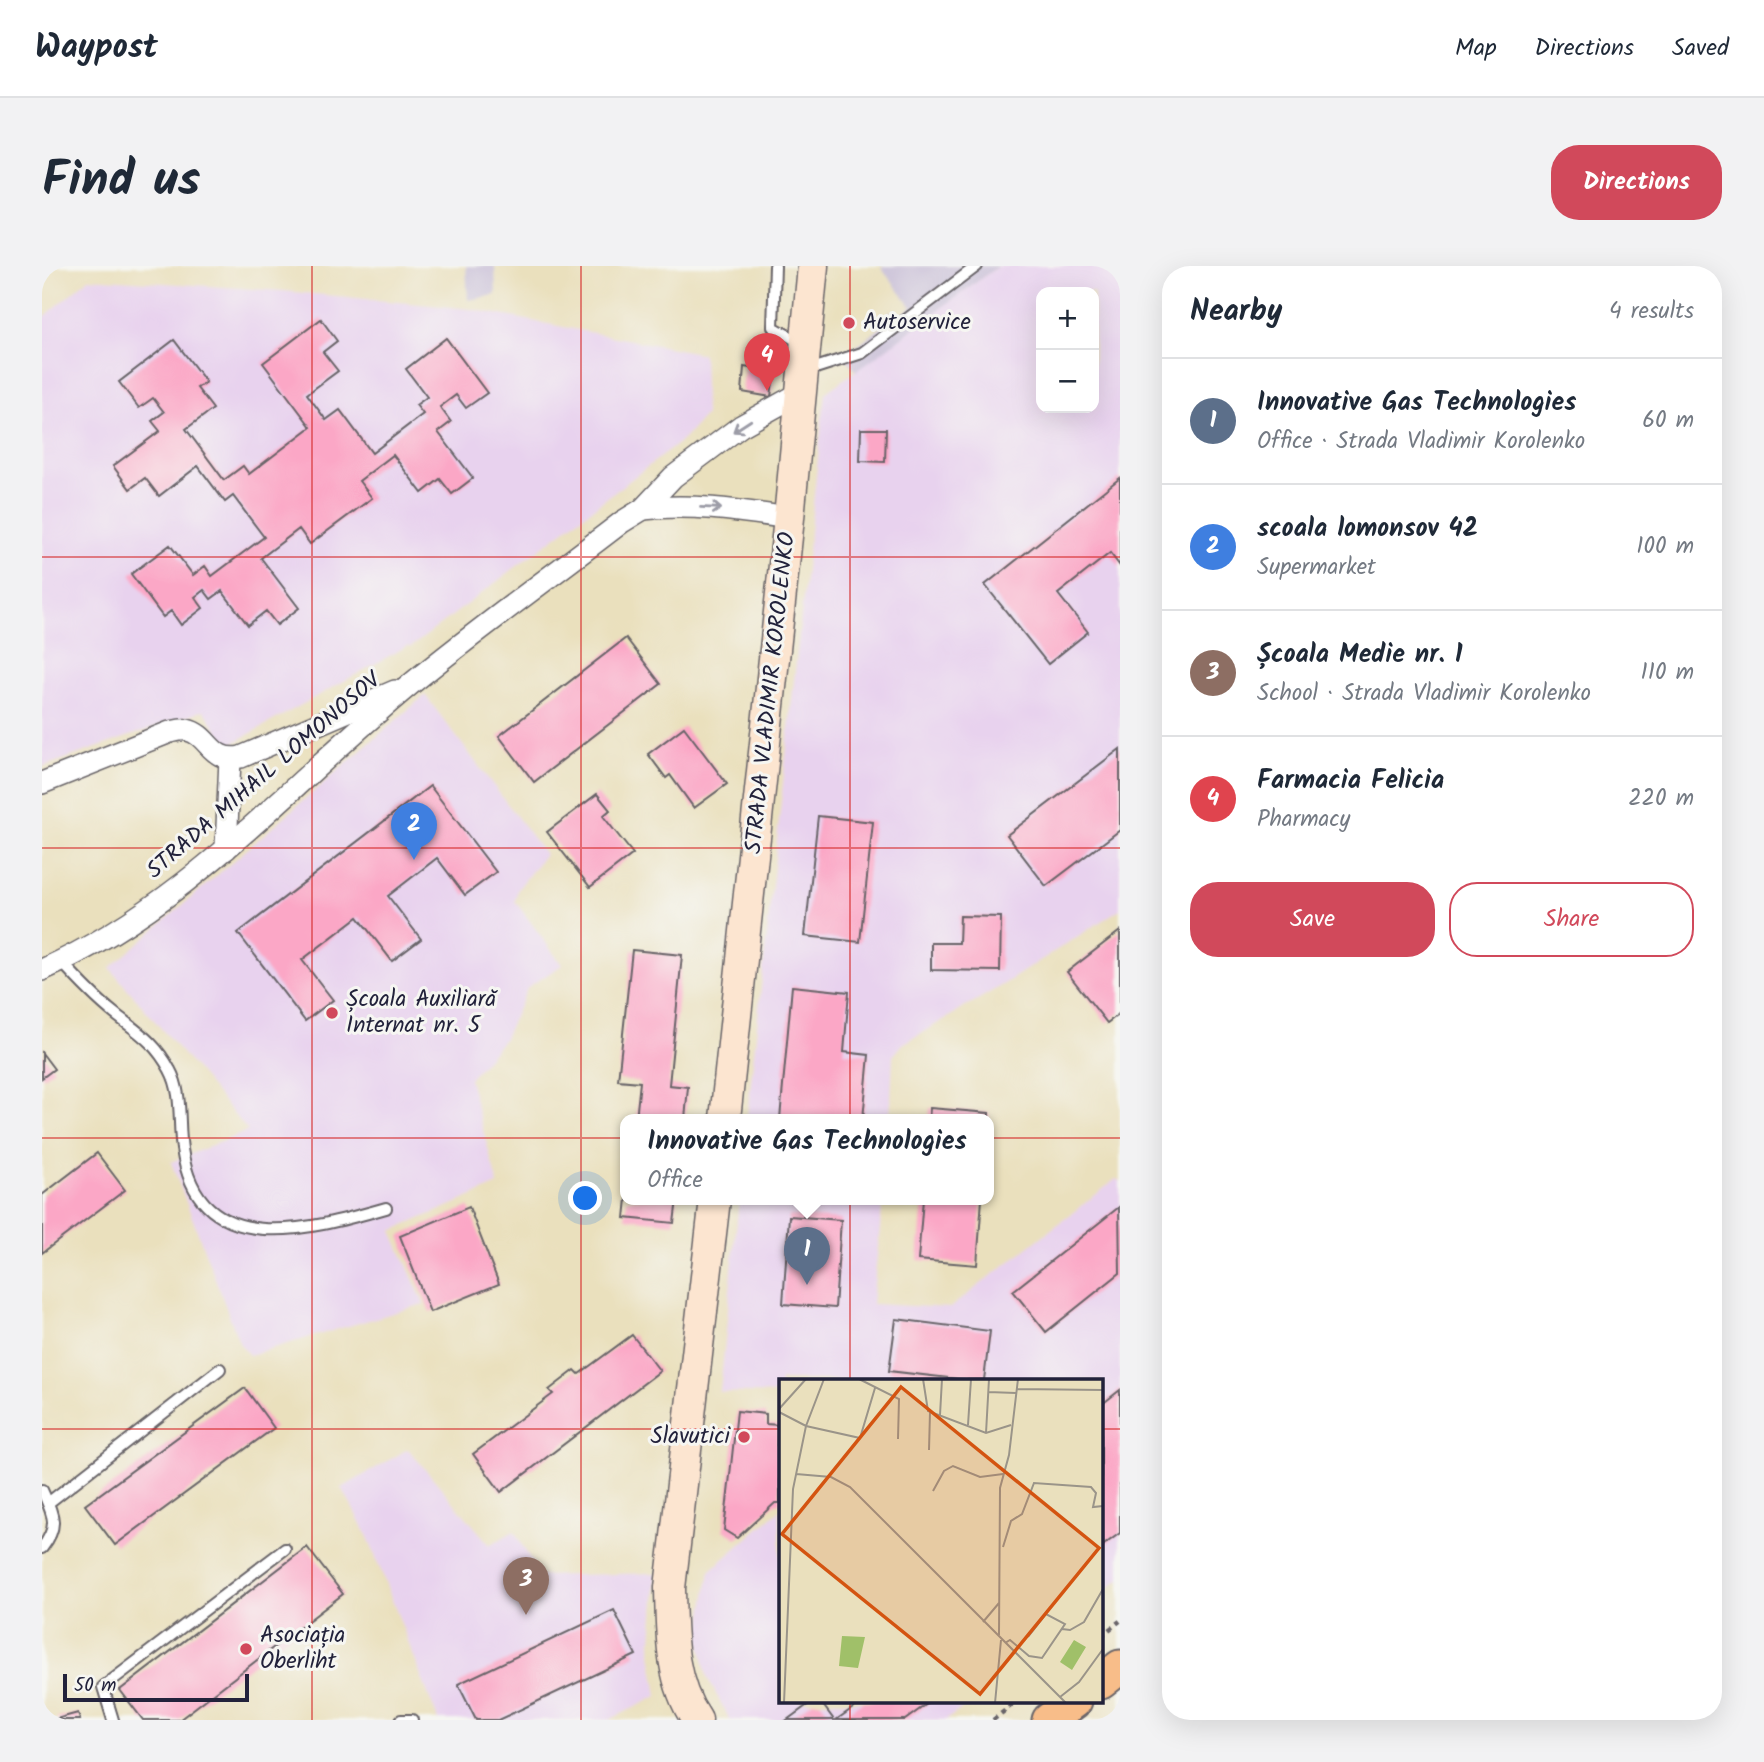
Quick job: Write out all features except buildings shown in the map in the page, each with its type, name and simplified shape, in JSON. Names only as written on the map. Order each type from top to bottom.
[{"type":"main road","name":"STRADA VLADIMIR KOROLENKO","points":[[726,1114],[813,266]]},
{"type":"main road","points":[[696,1720],[689,1709],[671,1652],[670,1588],[714,1205]]},
{"type":"main road","points":[[1102,1681],[1120,1667]]},
{"type":"main road","points":[[1049,1720],[1074,1702]]},
{"type":"street","name":"STRADA MIHAIL LOMONOSOV","points":[[52,966],[134,920],[226,849],[410,685],[622,522],[643,509],[673,477],[740,426],[804,370]]},
{"type":"street","name":"STRADA MIHAIL LOMONOSOV","points":[[643,509],[668,506],[729,509],[789,518]]},
{"type":"street","name":"STRADA MIHAIL LOMONOSOV","points":[[42,783],[170,732],[187,730],[218,755],[230,759],[241,757],[410,685]]},
{"type":"street","points":[[226,849],[230,759]]},
{"type":"lane","points":[[775,266],[773,327],[804,370],[862,353],[977,266]]},
{"type":"lane","points":[[52,966],[145,1036],[159,1050],[173,1074],[179,1106],[182,1151],[194,1189],[205,1207],[225,1221],[259,1230],[308,1227],[386,1208]]},
{"type":"lane","points":[[48,1503],[220,1369]]},
{"type":"lane","points":[[42,1490],[53,1514],[54,1525],[42,1548]]},
{"type":"lane","points":[[113,1720],[103,1687],[285,1549]]},
{"type":"lane","points":[[401,1720],[412,1720]]},
{"type":"path","points":[[1102,1635],[1120,1621]]},
{"type":"path","points":[[993,1720],[1016,1702]]},
{"type":"shaded area","points":[[466,266],[495,266],[496,295],[468,300]]},
{"type":"shaded area","points":[[998,266],[1120,266],[1120,909],[1004,984],[903,1044],[893,1056],[890,1114],[748,1114],[825,393]]},
{"type":"shaded area","points":[[998,266],[856,371],[844,356],[884,325],[890,310],[896,318],[912,307],[881,268]]},
{"type":"shaded area","points":[[89,278],[283,291],[470,309],[703,354],[705,415],[684,439],[411,647],[407,646],[228,746],[204,710],[42,767],[42,319]]},
{"type":"shaded area","name":"Școala Auxiliară Internat nr. 5","points":[[425,695],[545,854],[518,889],[515,901],[562,965],[528,987],[503,1040],[469,1079],[498,1185],[392,1231],[424,1304],[249,1355],[240,1344],[171,1162],[248,1131],[110,968]]},
{"type":"shaded area","points":[[1116,1179],[1120,1181],[1120,1579],[1102,1593],[1102,1379],[779,1379],[779,1394],[720,1392],[738,1205],[882,1205],[872,1304],[950,1308]]},
{"type":"shaded area","points":[[408,1449],[490,1545],[514,1531],[540,1576],[657,1573],[651,1654],[658,1696],[609,1720],[438,1720],[368,1537],[342,1488]]},
{"type":"shaded area","points":[[779,1511],[779,1702],[972,1702],[946,1720],[730,1720],[707,1677],[699,1638],[710,1571]]},
{"type":"place","name":"Autoservice","points":[[849,323]]},
{"type":"place","name":"Farmacia Felicia","points":[[767,391]]},
{"type":"place","name":"scoala lomonsov 42","points":[[414,860]]},
{"type":"place","name":"Școala Auxiliară Internat nr. 5","points":[[332,1013]]},
{"type":"place","name":"Innovative Gas Technologies","points":[[807,1285]]},
{"type":"place","name":"Slavutici","points":[[744,1437]]},
{"type":"place","name":"Școala Medie nr. 1","points":[[526,1615]]},
{"type":"place","name":"Asociația Oberliht","points":[[246,1649]]}]
